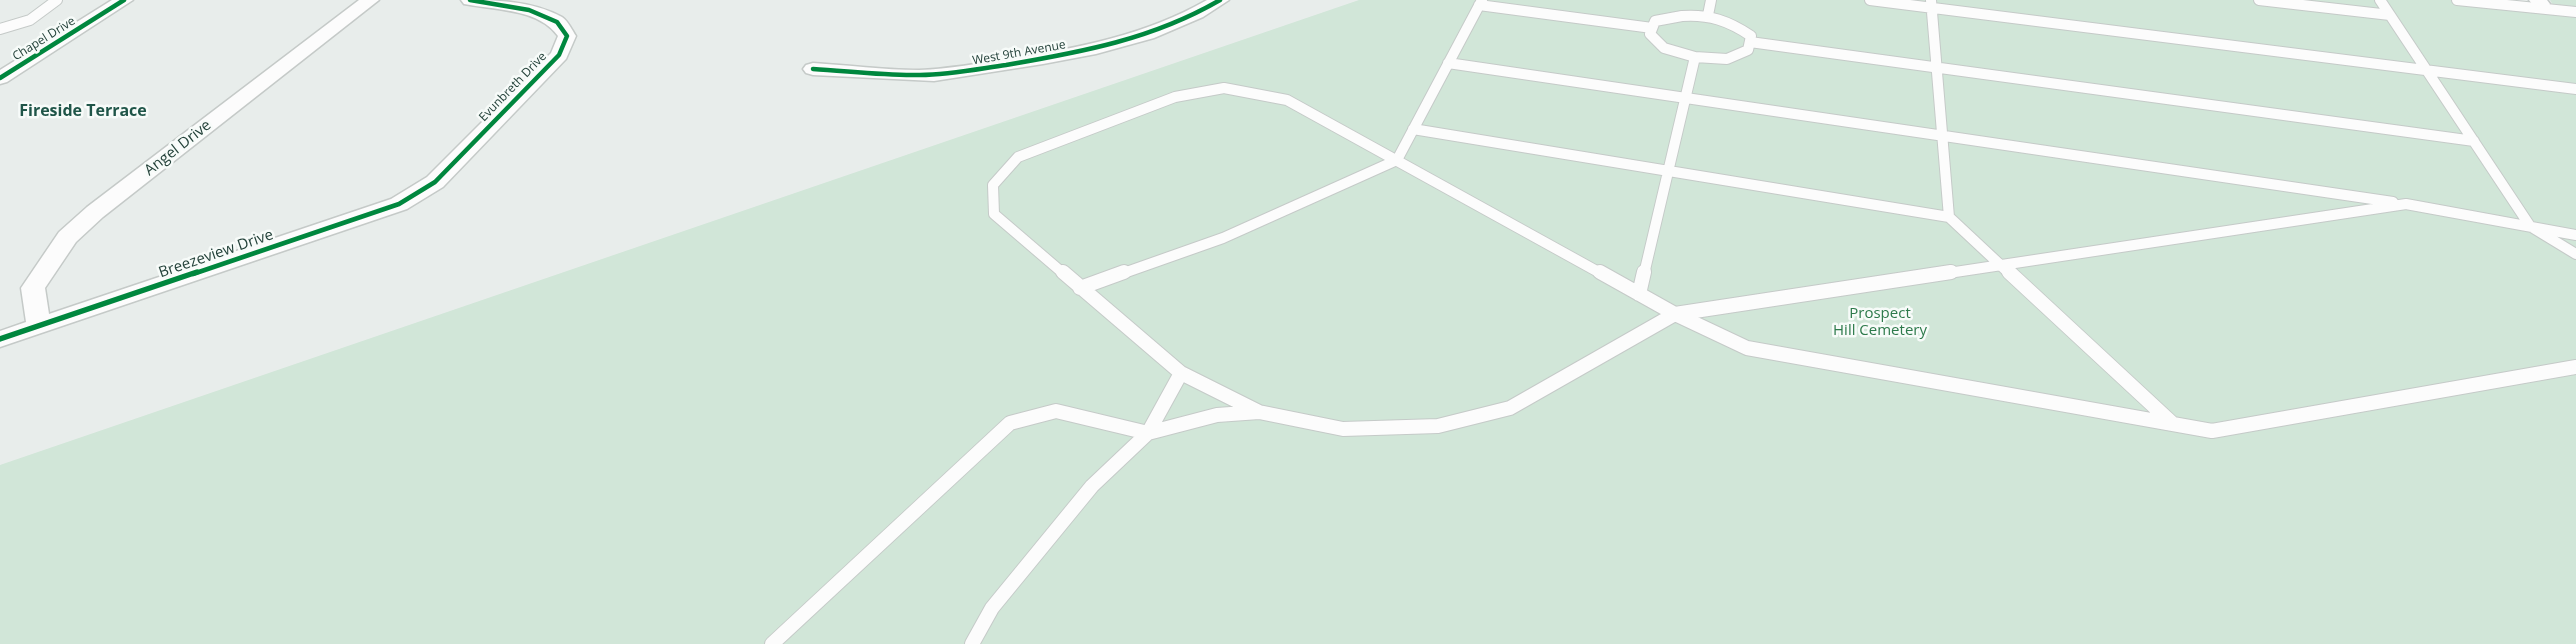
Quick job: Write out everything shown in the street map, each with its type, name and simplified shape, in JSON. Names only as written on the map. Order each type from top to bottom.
[{"type":"street","name":"Chapel Drive","points":[[0,78],[124,0]]},
{"type":"street","name":"Angel Drive","points":[[39,326],[33,288],[67,237],[126,188],[370,0]]},
{"type":"street","name":"Evunbreth Drive","points":[[435,182],[558,55],[567,36],[557,22],[529,10],[470,0]]},
{"type":"street","name":"West 9th Avenue","points":[[813,70],[933,75],[975,71],[1078,53],[1122,42],[1159,30],[1202,12],[1220,0]]},
{"type":"street","name":"Breezeview Drive","points":[[0,338],[399,204],[435,182]]},
{"type":"lane","points":[[0,29],[30,20],[57,0]]},
{"type":"lane","points":[[1708,15],[1711,0]]},
{"type":"lane","points":[[1870,0],[1932,4],[2427,71],[2576,89]]},
{"type":"lane","points":[[2259,0],[2390,15]]},
{"type":"lane","points":[[2380,0],[2530,226],[2576,254]]},
{"type":"lane","points":[[2457,0],[2572,12]]},
{"type":"lane","points":[[2497,0],[2546,1],[2572,12]]},
{"type":"lane","points":[[1080,288],[1224,238],[1397,160],[1480,2],[1652,28]]},
{"type":"lane","points":[[1932,4],[1949,217]]},
{"type":"lane","points":[[1681,14],[1708,15],[1734,23],[1751,36],[1748,50],[1727,59],[1695,57],[1664,48],[1650,34],[1652,28],[1655,21],[1681,14]]},
{"type":"lane","points":[[1750,42],[2474,141]]},
{"type":"lane","points":[[1639,294],[1695,57]]},
{"type":"lane","points":[[1448,63],[2406,204],[2576,235]]},
{"type":"lane","points":[[2406,204],[1675,314],[1510,408],[1438,426],[1343,429],[1259,412],[1182,373],[994,214],[993,185],[1018,157],[1175,97],[1224,88],[1287,100],[1675,314],[1747,348],[2212,431],[2576,367]]},
{"type":"lane","points":[[1413,129],[1949,217],[2173,424]]},
{"type":"lane","points":[[972,644],[992,608],[1092,486],[1148,433],[1182,373]]},
{"type":"lane","points":[[772,644],[1010,423],[1056,411],[1148,433],[1217,415],[1259,412]]},
{"type":"green space","name":"Prospect Hill Cemetery","points":[[1359,0],[2487,0],[2554,7],[2550,0],[2576,0],[2576,644],[0,644],[0,465]]},
{"type":"cycle path","points":[[0,78],[124,0]]},
{"type":"cycle path","points":[[0,339],[399,204],[435,182],[559,55],[567,36],[557,22],[529,10],[470,0]]},
{"type":"cycle path","points":[[813,69],[889,75],[934,75],[1043,59],[1096,49],[1148,34],[1173,25],[1220,0]]},
{"type":"district","name":"Fireside Terrace","points":[[83,111]]}]
